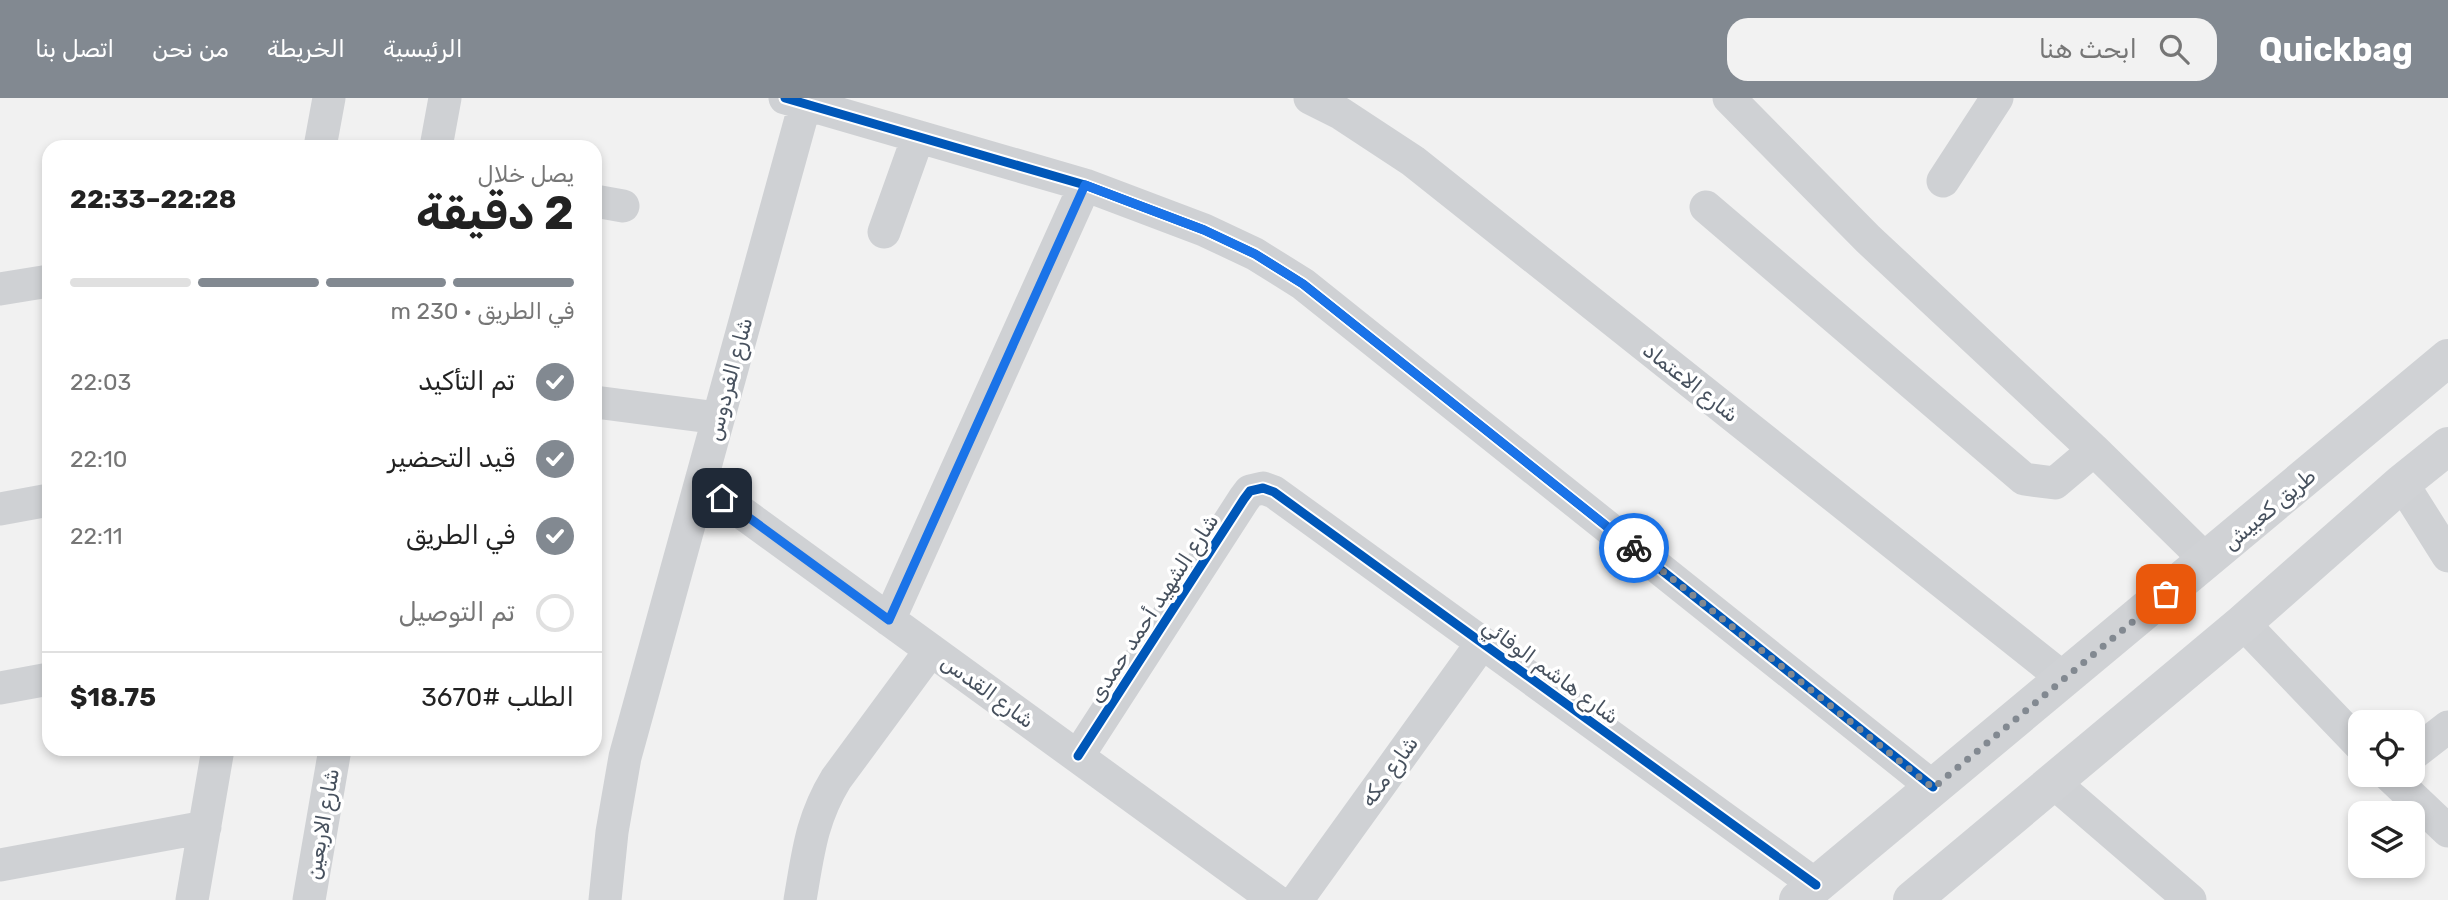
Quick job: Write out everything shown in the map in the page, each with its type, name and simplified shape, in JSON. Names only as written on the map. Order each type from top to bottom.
[{"type":"street","points":[[321,140],[329,98]]},
{"type":"street","points":[[437,140],[445,98]]},
{"type":"street","name":"شارع الاعتماد","points":[[1310,98],[1340,113],[1413,161],[2063,678]]},
{"type":"street","points":[[1729,98],[1868,239],[2094,450],[2207,561]]},
{"type":"street","points":[[1943,181],[1997,98]]},
{"type":"street","points":[[795,101],[1085,185],[1204,230],[1255,254],[1303,284],[1933,788]]},
{"type":"street","name":"شارع الفردوس","points":[[605,900],[612,832],[625,757],[718,418],[795,101]]},
{"type":"street","points":[[884,232],[918,137]]},
{"type":"street","points":[[889,620],[1085,185]]},
{"type":"street","points":[[1706,207],[2024,479],[2055,483],[2094,450]]},
{"type":"street","points":[[0,289],[42,282]]},
{"type":"street","name":"طريق كعبيش","points":[[1807,892],[2448,358]]},
{"type":"street","points":[[602,403],[718,418]]},
{"type":"street","points":[[1912,900],[2243,623],[2448,446]]},
{"type":"street","name":"شارع القدس","points":[[701,483],[1275,900]]},
{"type":"street","points":[[2402,483],[2448,556]]},
{"type":"street","name":"شارع هاشم الوفائي","points":[[1263,488],[1274,492],[1482,643],[1807,892]]},
{"type":"street","name":"شارع الشهيد أحمد حمدى","points":[[1078,756],[1244,499],[1250,491],[1263,488]]},
{"type":"street","points":[[0,509],[42,501]]},
{"type":"street","points":[[2243,623],[2348,732]]},
{"type":"street","name":"شارع مكه","points":[[1297,900],[1482,643]]},
{"type":"street","points":[[800,900],[810,840],[824,798],[835,779],[931,650]]},
{"type":"street","points":[[0,688],[42,680]]},
{"type":"street","points":[[2425,745],[2448,727]]},
{"type":"street","points":[[192,900],[217,756]]},
{"type":"street","name":"شارع الاربعين","points":[[309,900],[334,756]]},
{"type":"street","points":[[2053,782],[2190,900]]},
{"type":"street","points":[[2402,787],[2448,831]]},
{"type":"street","points":[[0,865],[205,827]]},
{"type":"cycle path","points":[[785,98],[1085,185],[1204,230],[1255,254],[1303,284],[1933,787]]},
{"type":"cycle path","points":[[1078,756],[1244,499],[1250,491],[1263,488],[1274,492],[1816,885]]},
{"type":"way so far","points":[[1634,548],[1933,788],[2166,594]]},
{"type":"route","points":[[722,498],[889,620],[1085,185],[1204,230],[1255,254],[1303,284],[1634,548]]}]
